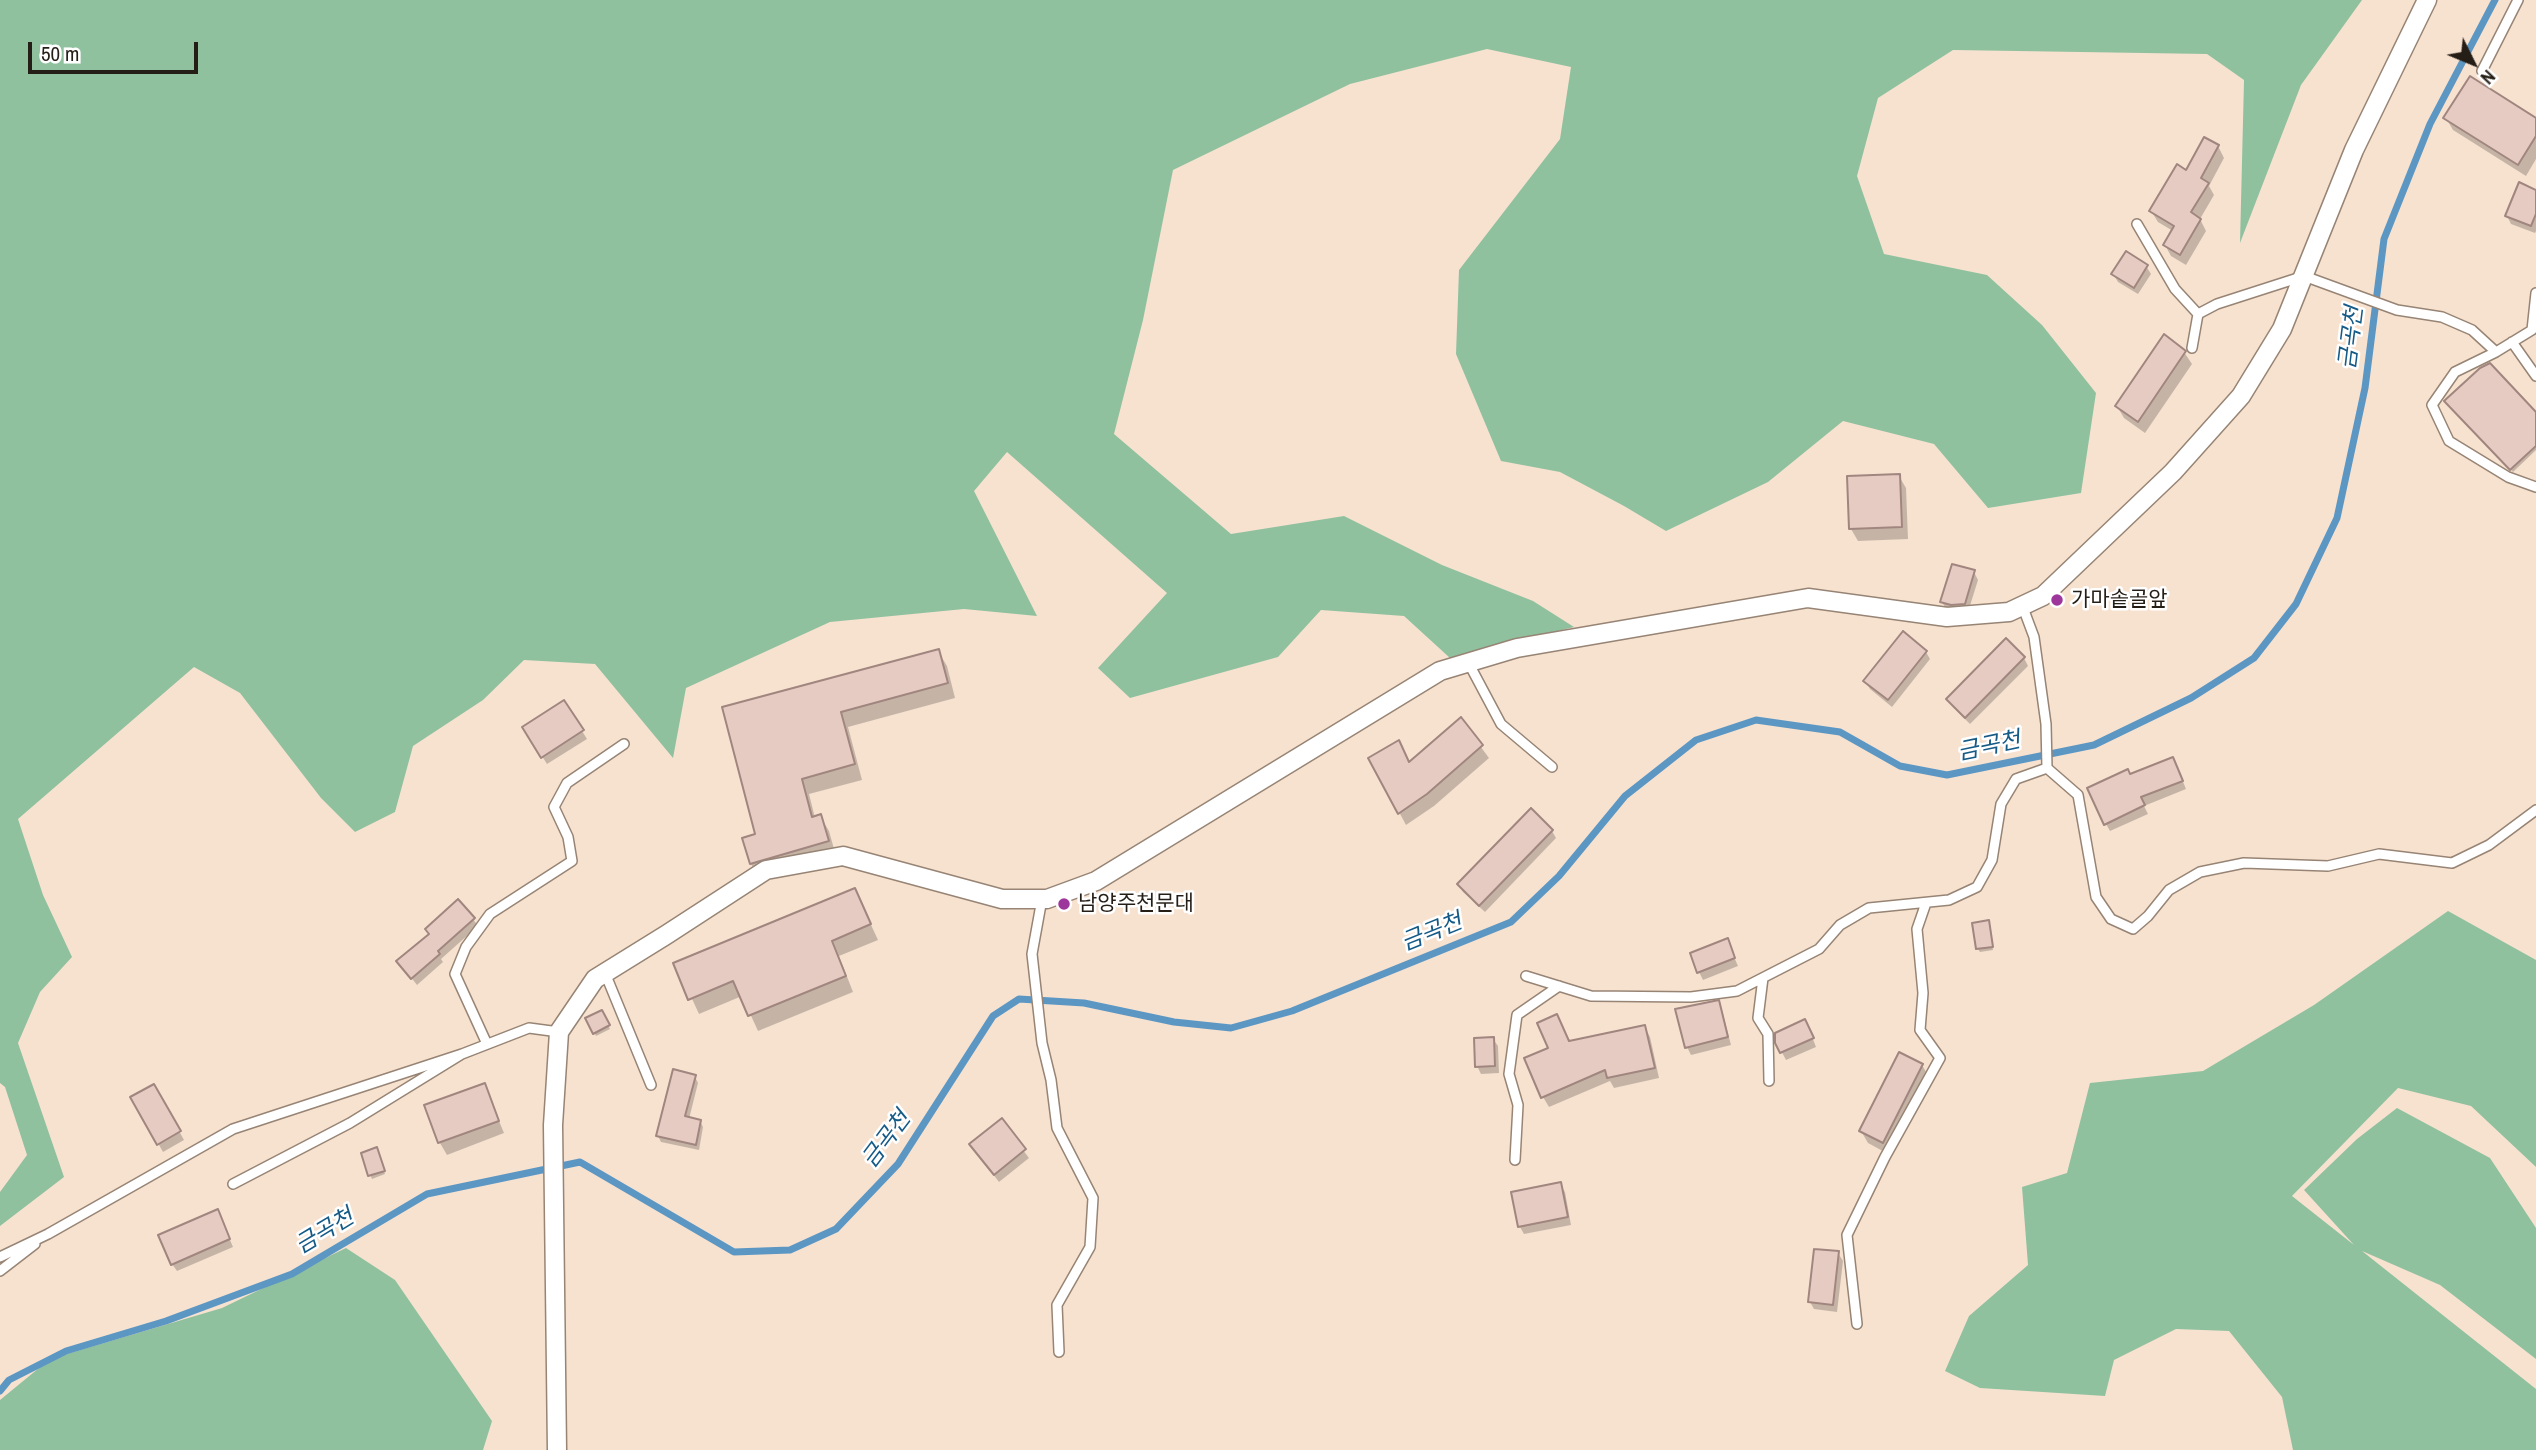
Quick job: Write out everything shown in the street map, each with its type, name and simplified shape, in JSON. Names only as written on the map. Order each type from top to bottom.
[{"type":"street","points":[[557,1450],[553,1125],[559,1032],[595,979],[766,870],[843,856],[1002,899],[1042,899],[1096,881],[1440,671],[1517,648],[1808,598],[1947,617],[2009,612],[2043,596],[2173,472],[2241,396],[2282,329],[2354,150],[2427,0]]},
{"type":"lane","points":[[2483,71],[2518,0]]},
{"type":"lane","points":[[2137,224],[2175,289],[2197,314],[2192,348]]},
{"type":"lane","points":[[2197,314],[2217,304],[2304,276],[2397,310],[2442,317],[2472,330],[2496,352]]},
{"type":"lane","points":[[2536,293],[2532,330],[2455,372],[2432,405],[2449,440],[2508,477],[2536,487]]},
{"type":"lane","points":[[2512,342],[2536,376]]},
{"type":"lane","points":[[2022,606],[2034,637],[2046,724],[2047,768],[2078,795],[2096,897],[2111,919],[2133,929],[2148,916],[2169,890],[2200,872],[2244,863],[2328,866],[2379,854],[2452,863],[2489,845],[2536,810]]},
{"type":"lane","points":[[1468,662],[1501,724],[1552,767]]},
{"type":"lane","points":[[487,1044],[454,974],[466,947],[490,914],[572,861],[568,837],[554,807],[567,783],[624,744]]},
{"type":"lane","points":[[1526,976],[1591,996],[1691,997],[1737,991],[1819,949],[1840,925],[1868,908],[1949,900],[1977,887],[1993,860],[2001,804],[2016,779],[2047,768]]},
{"type":"lane","points":[[1042,899],[1032,954],[1042,1043],[1051,1080],[1057,1128],[1093,1198],[1090,1247],[1056,1305],[1059,1352]]},
{"type":"lane","points":[[1857,1324],[1847,1235],[1885,1157],[1940,1058],[1920,1030],[1923,993],[1917,929],[1926,902]]},
{"type":"lane","points":[[605,972],[651,1085]]},
{"type":"lane","points":[[1763,978],[1758,1018],[1768,1034],[1769,1081]]},
{"type":"lane","points":[[1516,1160],[1518,1105],[1509,1074],[1517,1015],[1559,986]]},
{"type":"lane","points":[[0,1256],[48,1234],[233,1129],[462,1054],[529,1028],[559,1032]]},
{"type":"lane","points":[[233,1184],[350,1124],[462,1054]]},
{"type":"lane","points":[[0,1271],[48,1234]]},
{"type":"green space","points":[[0,0],[2362,0],[2301,85],[2240,243],[2244,80],[2207,54],[1953,50],[1878,98],[1857,176],[1884,254],[1987,275],[2042,325],[2096,393],[2081,493],[1988,508],[1934,444],[1843,421],[1768,482],[1666,531],[1560,472],[1501,461],[1456,354],[1459,270],[1560,139],[1571,67],[1487,49],[1350,84],[1173,170],[1143,320],[1114,434],[1231,534],[1344,516],[1442,565],[1533,601],[1574,627],[1450,658],[1404,616],[1321,610],[1278,657],[1130,698],[1098,668],[1167,593],[1007,452],[974,491],[1037,616],[964,609],[830,622],[686,688],[673,758],[595,664],[524,660],[483,700],[413,746],[395,812],[355,832],[321,798],[240,693],[194,667],[18,819],[43,895],[72,957],[40,992],[18,1043],[64,1177],[0,1226],[0,1192],[27,1155],[5,1087],[0,1083]]},
{"type":"green space","points":[[2448,911],[2536,960],[2536,1167],[2471,1106],[2398,1088],[2292,1196],[2354,1245],[2304,1190],[2357,1139],[2397,1108],[2490,1158],[2536,1228],[2536,1359],[2440,1285],[2362,1251],[2536,1389],[2536,1450],[2293,1450],[2282,1397],[2229,1331],[2176,1329],[2114,1360],[2105,1396],[1980,1388],[1945,1371],[1969,1316],[2028,1265],[2022,1187],[2067,1173],[2090,1083],[2203,1071],[2314,1005]]},
{"type":"green space","points":[[346,1248],[395,1280],[492,1421],[483,1450],[0,1450],[0,1400],[50,1359],[222,1308]]},
{"type":"building","points":[[2470,76],[2536,118],[2536,136],[2518,165],[2443,118]]},
{"type":"building","points":[[2204,137],[2219,145],[2201,178],[2209,183],[2191,212],[2201,219],[2180,255],[2163,245],[2174,226],[2149,211],[2177,164],[2186,170]]},
{"type":"building","points":[[2519,182],[2536,190],[2536,214],[2531,226],[2505,216]]},
{"type":"building","points":[[2126,251],[2148,265],[2134,288],[2111,274]]},
{"type":"building","points":[[2164,334],[2186,351],[2138,422],[2115,406]]},
{"type":"building","points":[[2490,363],[2536,412],[2536,446],[2510,470],[2444,401],[2480,368]]},
{"type":"building","points":[[1900,474],[1902,527],[1849,529],[1847,476]]},
{"type":"building","points":[[1952,564],[1975,570],[1965,604],[1951,605],[1940,602]]},
{"type":"building","points":[[1903,631],[1927,651],[1888,700],[1863,681]]},
{"type":"building","points":[[2006,638],[2025,657],[1965,718],[1946,699]]},
{"type":"building","points":[[939,649],[948,683],[841,712],[855,764],[802,779],[812,817],[821,814],[829,841],[750,864],[742,838],[755,834],[722,707]]},
{"type":"building","points":[[564,700],[584,730],[541,758],[522,727]]},
{"type":"building","points":[[1461,717],[1483,745],[1427,794],[1398,814],[1368,758],[1399,740],[1409,762]]},
{"type":"building","points":[[2173,757],[2183,781],[2141,797],[2145,805],[2104,825],[2087,788],[2128,769],[2130,774]]},
{"type":"building","points":[[1531,808],[1553,830],[1479,906],[1457,884]]},
{"type":"building","points":[[855,888],[871,924],[832,941],[846,976],[748,1016],[733,981],[688,1000],[673,963]]},
{"type":"building","points":[[458,899],[475,918],[411,979],[396,961],[429,934],[425,929]]},
{"type":"building","points":[[1989,920],[1993,947],[1976,949],[1972,923]]},
{"type":"building","points":[[1728,938],[1735,958],[1697,973],[1690,953]]},
{"type":"building","points":[[1719,1000],[1728,1037],[1685,1048],[1675,1009]]},
{"type":"building","points":[[602,1010],[610,1025],[593,1034],[585,1018]]},
{"type":"building","points":[[1557,1014],[1569,1041],[1645,1025],[1655,1068],[1607,1078],[1605,1070],[1541,1098],[1524,1058],[1548,1048],[1537,1023]]},
{"type":"building","points":[[1805,1019],[1814,1038],[1780,1053],[1775,1043],[1775,1033]]},
{"type":"building","points":[[1494,1037],[1495,1066],[1475,1067],[1474,1038]]},
{"type":"building","points":[[1899,1052],[1923,1064],[1883,1143],[1859,1131]]},
{"type":"building","points":[[673,1069],[696,1075],[685,1116],[701,1120],[696,1145],[656,1136]]},
{"type":"building","points":[[485,1083],[499,1121],[438,1143],[424,1105]]},
{"type":"building","points":[[154,1084],[181,1131],[157,1145],[130,1097]]},
{"type":"building","points":[[1002,1118],[1026,1149],[994,1175],[969,1144]]},
{"type":"building","points":[[377,1147],[385,1171],[368,1176],[361,1153]]},
{"type":"building","points":[[1561,1182],[1568,1217],[1518,1227],[1511,1192]]},
{"type":"building","points":[[218,1209],[230,1239],[171,1265],[158,1235]]},
{"type":"building","points":[[1814,1249],[1839,1251],[1833,1305],[1808,1302]]},
{"type":"waterway","name":"금곡천","points":[[0,1391],[9,1380],[66,1351],[166,1321],[292,1274],[427,1194],[580,1162],[734,1252],[790,1250],[836,1229],[898,1164],[993,1016],[1019,999],[1084,1003],[1174,1022],[1231,1028],[1292,1011],[1511,922],[1559,876],[1625,796],[1696,740],[1756,720],[1840,732],[1900,766],[1947,775],[2094,745],[2191,698],[2254,658],[2296,604],[2337,518],[2365,388],[2384,239],[2430,124],[2495,0]]},
{"type":"place","name":"가마솥골앞","points":[[2057,600]]},
{"type":"place","name":"남양주천문대","points":[[1064,904]]}]
